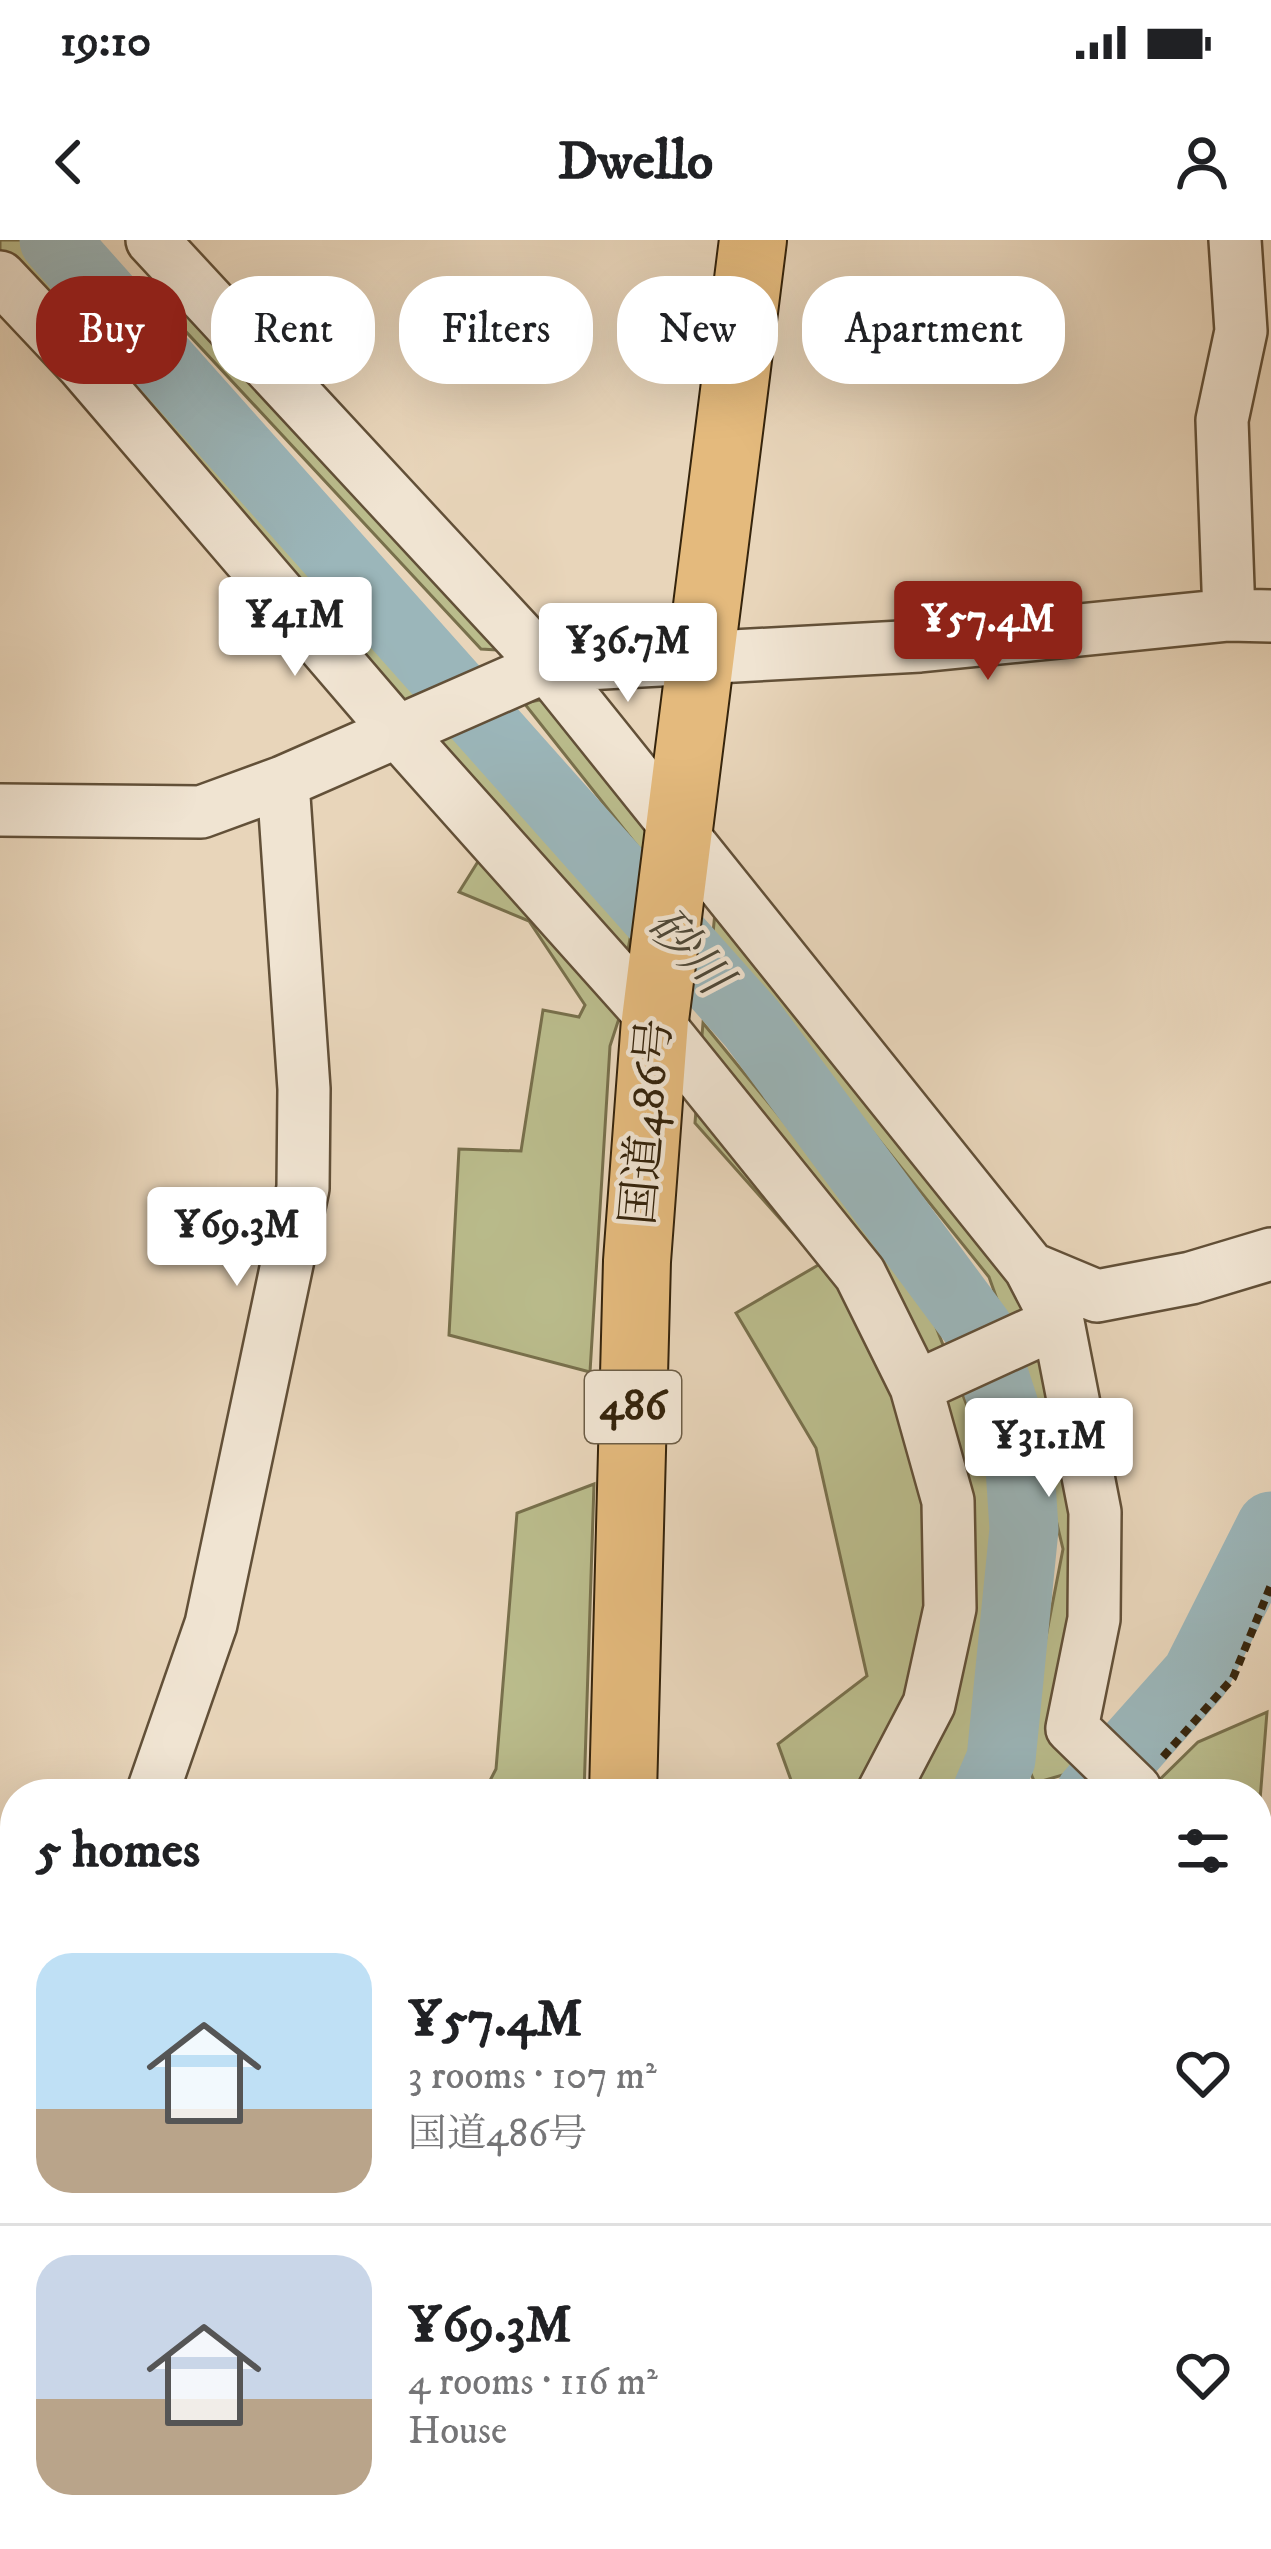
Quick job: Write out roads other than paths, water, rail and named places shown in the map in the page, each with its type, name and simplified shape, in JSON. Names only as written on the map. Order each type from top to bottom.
[{"type":"highway","name":"国道486号","points":[[622,1779],[637,1261],[655,1020],[753,240]]},
{"type":"street","points":[[11,798],[202,812],[283,782],[547,666],[920,646],[1250,615],[1222,420],[1241,331],[1235,240]]},
{"type":"street","points":[[164,254],[547,666],[1030,1268],[1058,1322],[1095,1512],[1094,1619],[1072,1728],[1124,1779]]},
{"type":"street","points":[[0,278],[82,364],[396,730],[655,1020],[860,1274],[916,1387],[948,1501],[950,1608],[929,1704],[890,1779]]},
{"type":"street","points":[[157,1779],[211,1624],[303,1189],[304,1089],[283,782]]},
{"type":"street","points":[[1030,1268],[1097,1296],[1191,1278],[1271,1254]]},
{"type":"street","points":[[916,1387],[1058,1322]]},
{"type":"waterway","name":"砂川","points":[[54,240],[752,1024],[979,1330],[1019,1452],[1024,1529],[1001,1759],[992,1779]]},
{"type":"waterway","points":[[1103,1779],[1196,1675],[1271,1526]]}]
